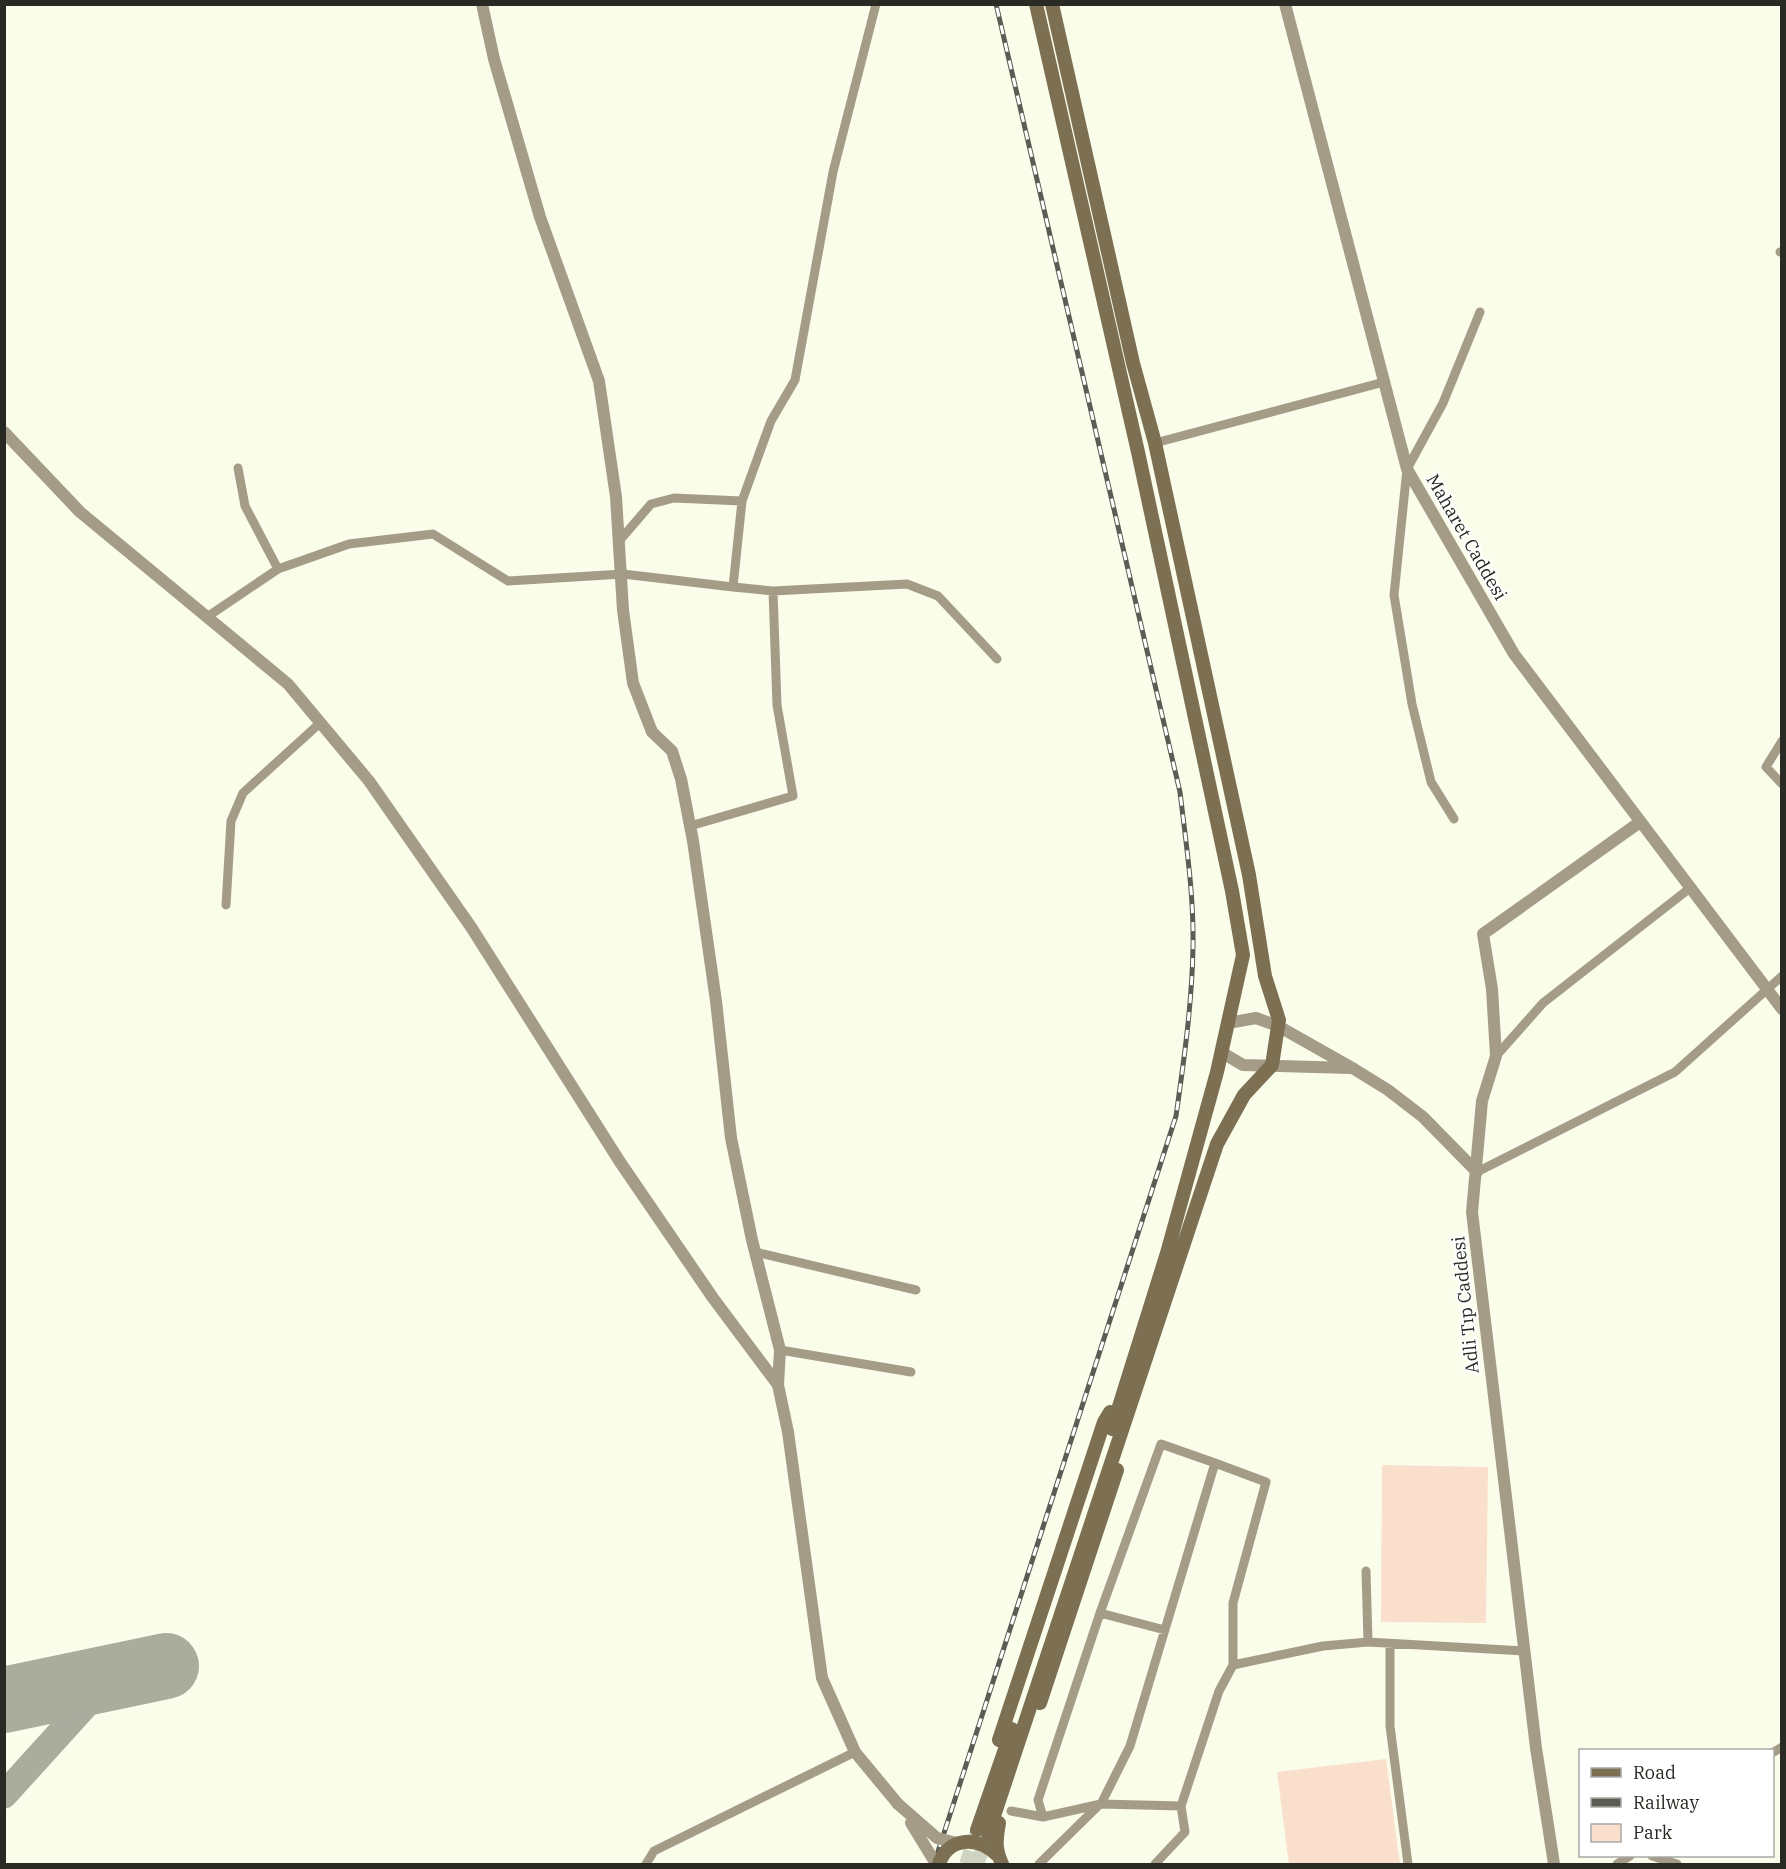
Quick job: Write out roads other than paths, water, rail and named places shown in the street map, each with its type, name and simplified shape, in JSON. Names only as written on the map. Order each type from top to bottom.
[{"type":"main road","points":[[999,1859],[995,1840],[1006,1815],[1130,1429],[1131,1385],[1221,1052],[1243,956],[1232,891],[1135,440],[1036,4]]},
{"type":"main road","points":[[983,1832],[1081,1527],[1217,1144],[1244,1095],[1272,1065],[1279,1020],[1264,976],[1249,875],[1155,443],[1133,363],[1052,4]]},
{"type":"main road","points":[[959,1843],[979,1802],[1104,1422],[1131,1385]]},
{"type":"main road","points":[[937,1864],[948,1850],[959,1843],[979,1842],[999,1859]]},
{"type":"street","points":[[482,4],[494,59],[540,217],[599,381],[620,540],[623,610],[633,683],[652,732],[672,751],[681,779],[716,1001],[731,1138],[755,1252],[780,1350],[778,1385],[788,1432],[822,1678],[855,1752],[898,1804],[937,1864]]},
{"type":"street","points":[[733,587],[742,501],[771,421],[795,380],[833,172],[876,4]]},
{"type":"street","name":"Maharet Caddesi","points":[[1285,4],[1407,469],[1514,654],[1782,1008]]},
{"type":"street","points":[[1454,819],[1431,782],[1412,704],[1394,595],[1407,469],[1443,403],[1480,312]]},
{"type":"street","points":[[1155,443],[1384,382]]},
{"type":"street","points":[[4,432],[80,512],[288,684],[369,781],[471,927],[620,1162],[713,1298],[778,1385]]},
{"type":"street","points":[[238,468],[245,506],[278,568]]},
{"type":"street","points":[[620,540],[651,504],[674,498],[742,501]]},
{"type":"street","points":[[207,617],[278,568],[349,544],[432,534],[508,581],[623,574],[773,591],[850,585],[907,584],[938,596],[997,659]]},
{"type":"street","points":[[690,826],[793,796],[777,705],[773,591]]},
{"type":"street","points":[[226,905],[231,821],[243,793],[320,723]]},
{"type":"street","points":[[1782,741],[1766,767],[1782,784]]},
{"type":"street","name":"Adli Tıp Caddesi","points":[[1554,1864],[1524,1651],[1472,1212],[1482,1101],[1496,1056],[1492,989],[1483,934],[1640,822]]},
{"type":"street","points":[[1496,1056],[1543,1003],[1690,888]]},
{"type":"street","points":[[1228,1023],[1256,1018],[1278,1026],[1354,1068],[1423,1117],[1477,1172],[1675,1072],[1782,976]]},
{"type":"street","points":[[1221,1052],[1243,1065],[1354,1068]]},
{"type":"street","points":[[755,1252],[916,1290]]},
{"type":"street","points":[[780,1350],[911,1372]]},
{"type":"street","points":[[1043,1817],[1038,1800],[1100,1613],[1161,1444],[1266,1482],[1233,1603],[1233,1665],[1219,1691],[1181,1806],[1185,1832],[1155,1864]]},
{"type":"street","points":[[1039,1864],[1101,1803],[1130,1746],[1215,1463]]},
{"type":"street","points":[[1366,1570],[1368,1642]]},
{"type":"street","points":[[1100,1613],[1165,1630]]},
{"type":"street","points":[[1233,1665],[1323,1646],[1368,1642],[1524,1651]]},
{"type":"street","points":[[1390,1644],[1390,1726],[1408,1864]]},
{"type":"street","points":[[646,1864],[654,1851],[855,1752]]},
{"type":"street","points":[[1006,1815],[1043,1817],[1101,1803],[1181,1806]]},
{"type":"street","points":[[898,1804],[937,1838],[959,1843]]},
{"type":"street","points":[[1655,1857],[1677,1864]]},
{"type":"tunnel","points":[[966,1864],[977,1832]]},
{"type":"tunnel","points":[[977,1864],[988,1835]]},
{"type":"railway","points":[[934,1864],[1176,1116],[1187,1032],[1192,968],[1191,889],[1180,792],[996,4]]}]
